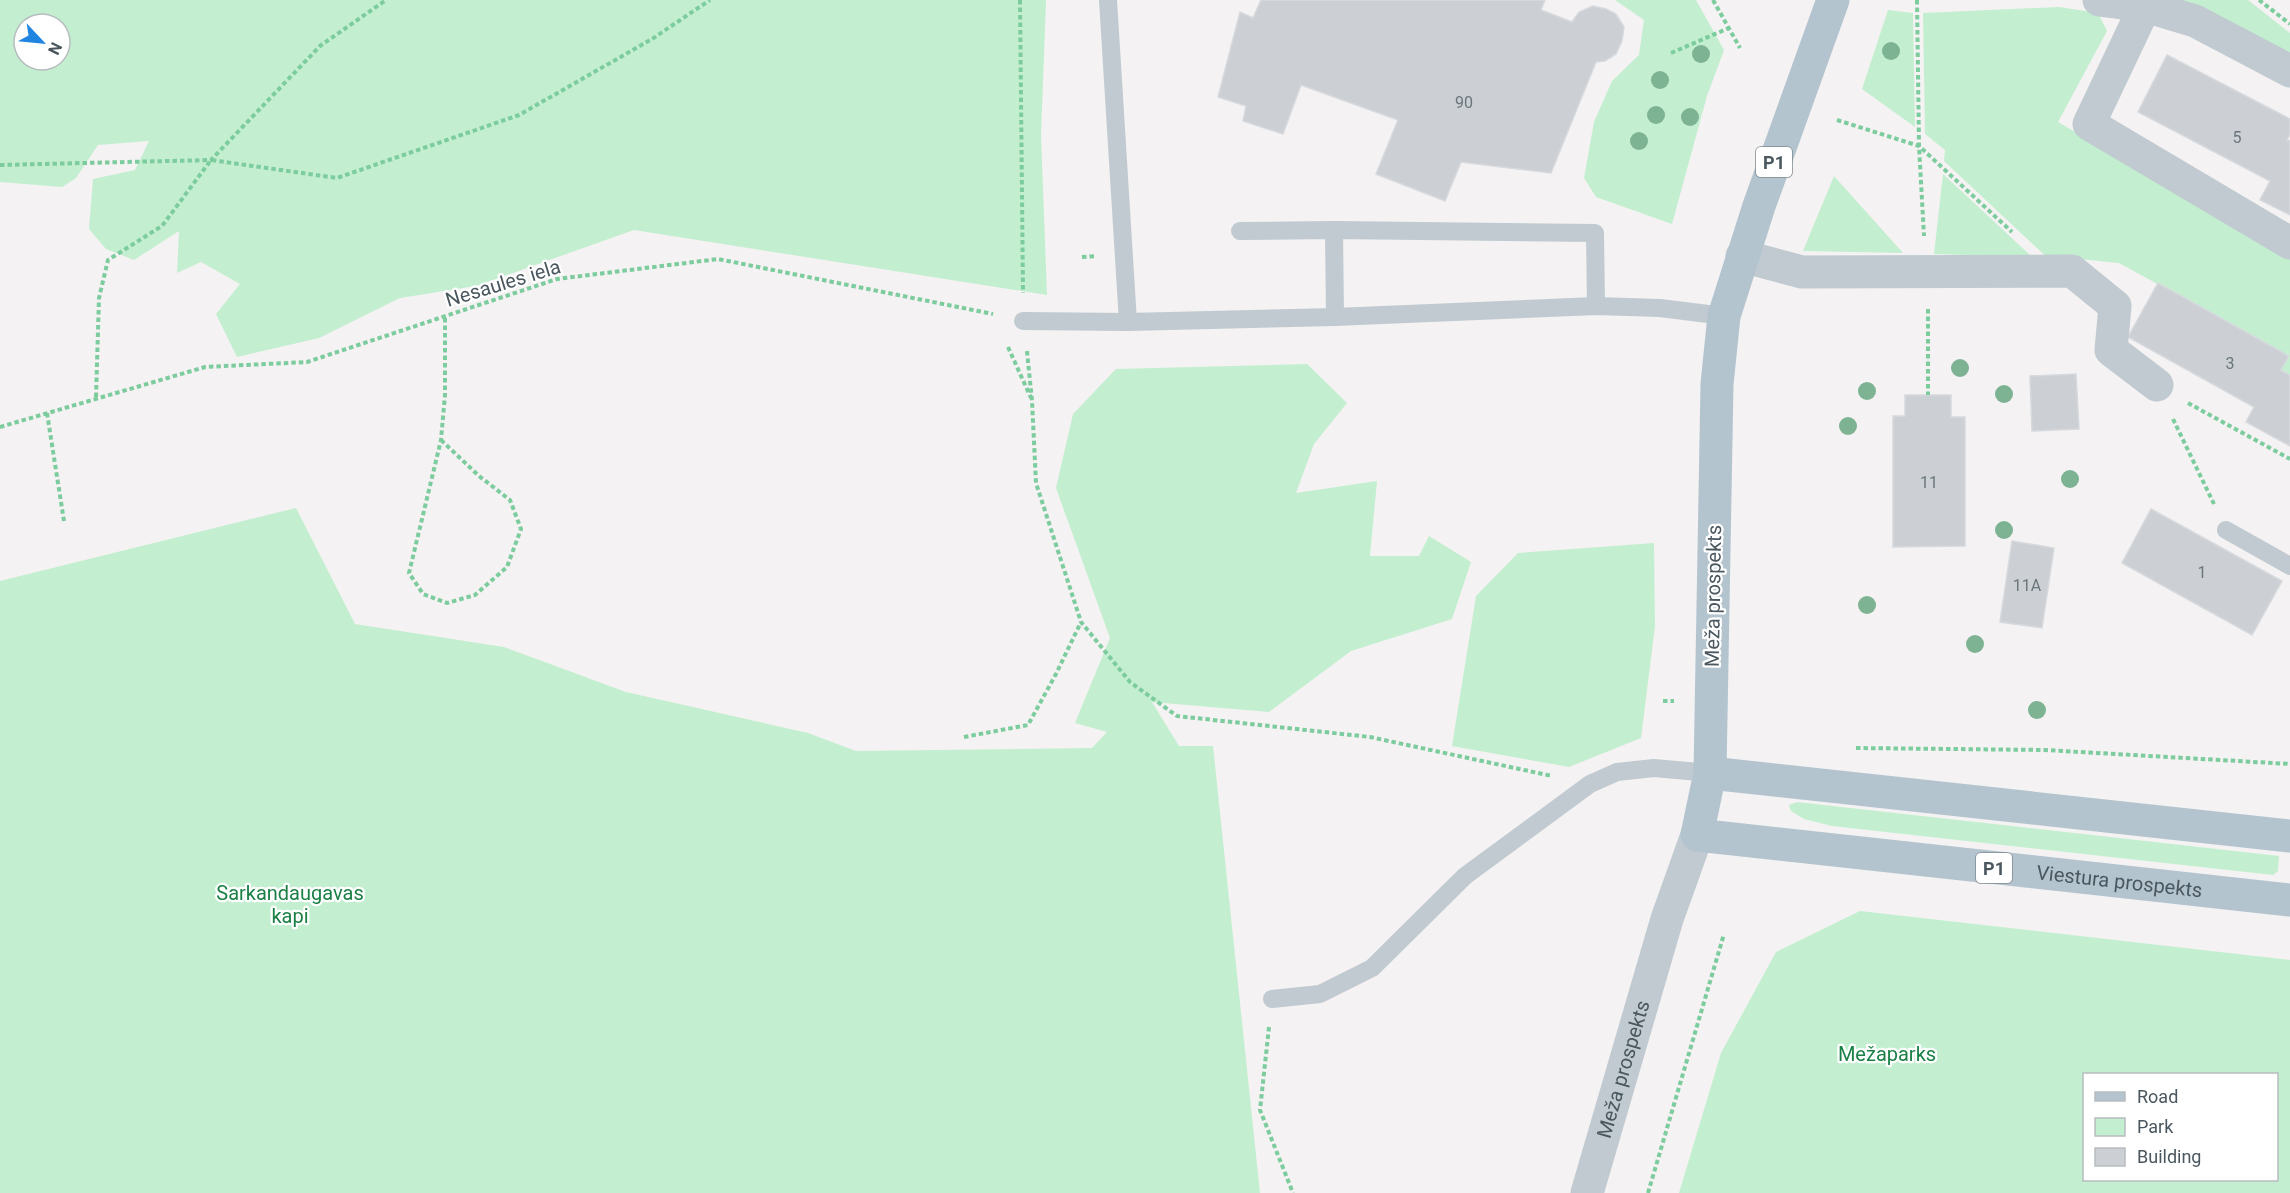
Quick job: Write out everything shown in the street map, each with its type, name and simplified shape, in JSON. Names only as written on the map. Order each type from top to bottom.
[{"type":"main road","name":"Meža prospekts","points":[[1697,835],[1710,773],[1717,384],[1724,316],[1742,256],[1833,0]]},
{"type":"main road","points":[[1710,773],[2290,836]]},
{"type":"main road","name":"Viestura prospekts","points":[[1697,835],[2290,900]]},
{"type":"street","points":[[2099,0],[2145,6],[2195,21],[2290,71]]},
{"type":"street","points":[[2145,6],[2089,124],[2290,243]]},
{"type":"street","points":[[1742,256],[1802,272],[2072,271],[2115,306],[2111,350],[2157,386]]},
{"type":"street","name":"Meža prospekts","points":[[1587,1193],[1667,919],[1697,835]]},
{"type":"lane","points":[[1108,0],[1128,322]]},
{"type":"lane","points":[[1334,230],[1335,317]]},
{"type":"lane","points":[[1240,231],[1595,233],[1596,306]]},
{"type":"lane","points":[[1023,321],[1128,322],[1335,317],[1596,306],[1660,308],[1724,316]]},
{"type":"lane","points":[[2226,530],[2290,566]]},
{"type":"lane","points":[[1272,999],[1320,994],[1372,968],[1465,876],[1590,784],[1617,772],[1654,768],[1710,773]]},
{"type":"path","points":[[96,398],[99,298],[108,260],[162,226],[212,160],[320,46],[386,0]]},
{"type":"path","points":[[0,165],[212,160],[337,178],[519,115],[652,39],[710,0]]},
{"type":"path","points":[[1020,0],[1023,321],[1032,401],[1036,483],[1081,622],[1130,682],[1177,716],[1370,737],[1590,784]]},
{"type":"path","points":[[1713,0],[1740,48]]},
{"type":"path","points":[[1917,0],[1919,146],[1928,315],[1928,395]]},
{"type":"path","points":[[2259,0],[2290,24]]},
{"type":"path","points":[[1671,53],[1729,27]]},
{"type":"path","points":[[1837,120],[1919,146],[2054,272]]},
{"type":"path","name":"Nesaules iela","points":[[0,428],[205,367],[308,362],[557,279],[718,259],[1023,321]]},
{"type":"path","points":[[993,314],[998,325]]},
{"type":"path","points":[[441,440],[479,476],[510,500],[521,529],[507,567],[475,596],[447,603],[423,594],[409,573],[441,440],[446,395],[445,317]]},
{"type":"path","points":[[1008,346],[1032,401]]},
{"type":"path","points":[[2157,386],[2290,459]]},
{"type":"path","points":[[2157,386],[2226,530]]},
{"type":"path","points":[[47,413],[64,521]]},
{"type":"path","points":[[964,737],[1028,725],[1081,622]]},
{"type":"path","points":[[1854,748],[2045,750],[2290,764]]},
{"type":"path","points":[[1648,1193],[1724,934]]},
{"type":"path","points":[[1272,999],[1260,1110],[1293,1193]]},
{"type":"green space","points":[[0,0],[1046,0],[1041,135],[1047,295],[634,230],[476,286],[400,298],[319,338],[237,357],[216,314],[240,284],[201,262],[177,273],[179,231],[134,260],[106,249],[89,229],[93,179],[135,170],[149,141],[98,145],[76,178],[62,187],[0,182]]},
{"type":"green space","points":[[1615,0],[1696,0],[1724,50],[1707,96],[1672,224],[1596,197],[1584,178],[1594,122],[1612,81],[1639,55],[1644,20]]},
{"type":"green space","points":[[2174,0],[2248,0],[2290,33],[2290,61]]},
{"type":"green space","points":[[2059,7],[2098,13],[2107,31],[2058,122],[2290,257],[2290,375],[2281,370],[2289,356],[2119,263],[2079,259],[2052,262],[1944,161],[1945,150],[1925,134],[1923,13]]},
{"type":"green space","points":[[1888,10],[1913,13],[1915,127],[1862,89]]},
{"type":"green space","points":[[1943,174],[2032,257],[1934,254]]},
{"type":"green space","points":[[1834,176],[1903,253],[1803,251]]},
{"type":"green space","name":"Sarkandaugavas kapi","points":[[1307,364],[1347,403],[1314,444],[1296,493],[1377,481],[1370,556],[1419,556],[1429,536],[1471,562],[1452,619],[1351,651],[1269,712],[1152,702],[1179,746],[1213,746],[1260,1193],[0,1193],[0,581],[296,508],[355,624],[504,647],[626,692],[808,733],[856,751],[1092,748],[1107,732],[1075,723],[1110,638],[1056,488],[1073,414],[1116,369]]},
{"type":"green space","points":[[1654,543],[1655,626],[1641,738],[1569,767],[1452,746],[1476,596],[1518,553]]},
{"type":"green space","points":[[1797,802],[2279,856],[2278,871],[2273,875],[1832,826],[1804,819],[1791,811],[1789,805]]},
{"type":"green space","name":"Mežaparks","points":[[1860,911],[2290,960],[2290,1193],[1679,1193],[1721,1053],[1776,952]]},
{"type":"building","points":[[1261,0],[1545,0],[1541,10],[1572,22],[1579,12],[1593,6],[1616,14],[1624,27],[1622,41],[1616,54],[1605,61],[1596,62],[1551,173],[1461,162],[1445,201],[1376,174],[1398,120],[1301,85],[1283,134],[1243,121],[1246,106],[1218,97],[1240,12],[1253,18]]},
{"type":"building","points":[[2167,55],[2290,119],[2290,134],[2287,140],[2290,141],[2290,215],[2260,200],[2270,181],[2138,112]]},
{"type":"building","points":[[2158,283],[2289,356],[2281,370],[2290,375],[2290,446],[2246,422],[2254,407],[2128,337]]},
{"type":"building","points":[[2076,374],[2079,429],[2032,431],[2030,376]]},
{"type":"building","points":[[1905,395],[1951,395],[1951,417],[1965,417],[1965,546],[1893,547],[1893,416],[1905,416]]},
{"type":"building","points":[[2151,509],[2282,581],[2252,635],[2122,563]]},
{"type":"building","points":[[2012,541],[2054,548],[2042,628],[2000,622]]}]
